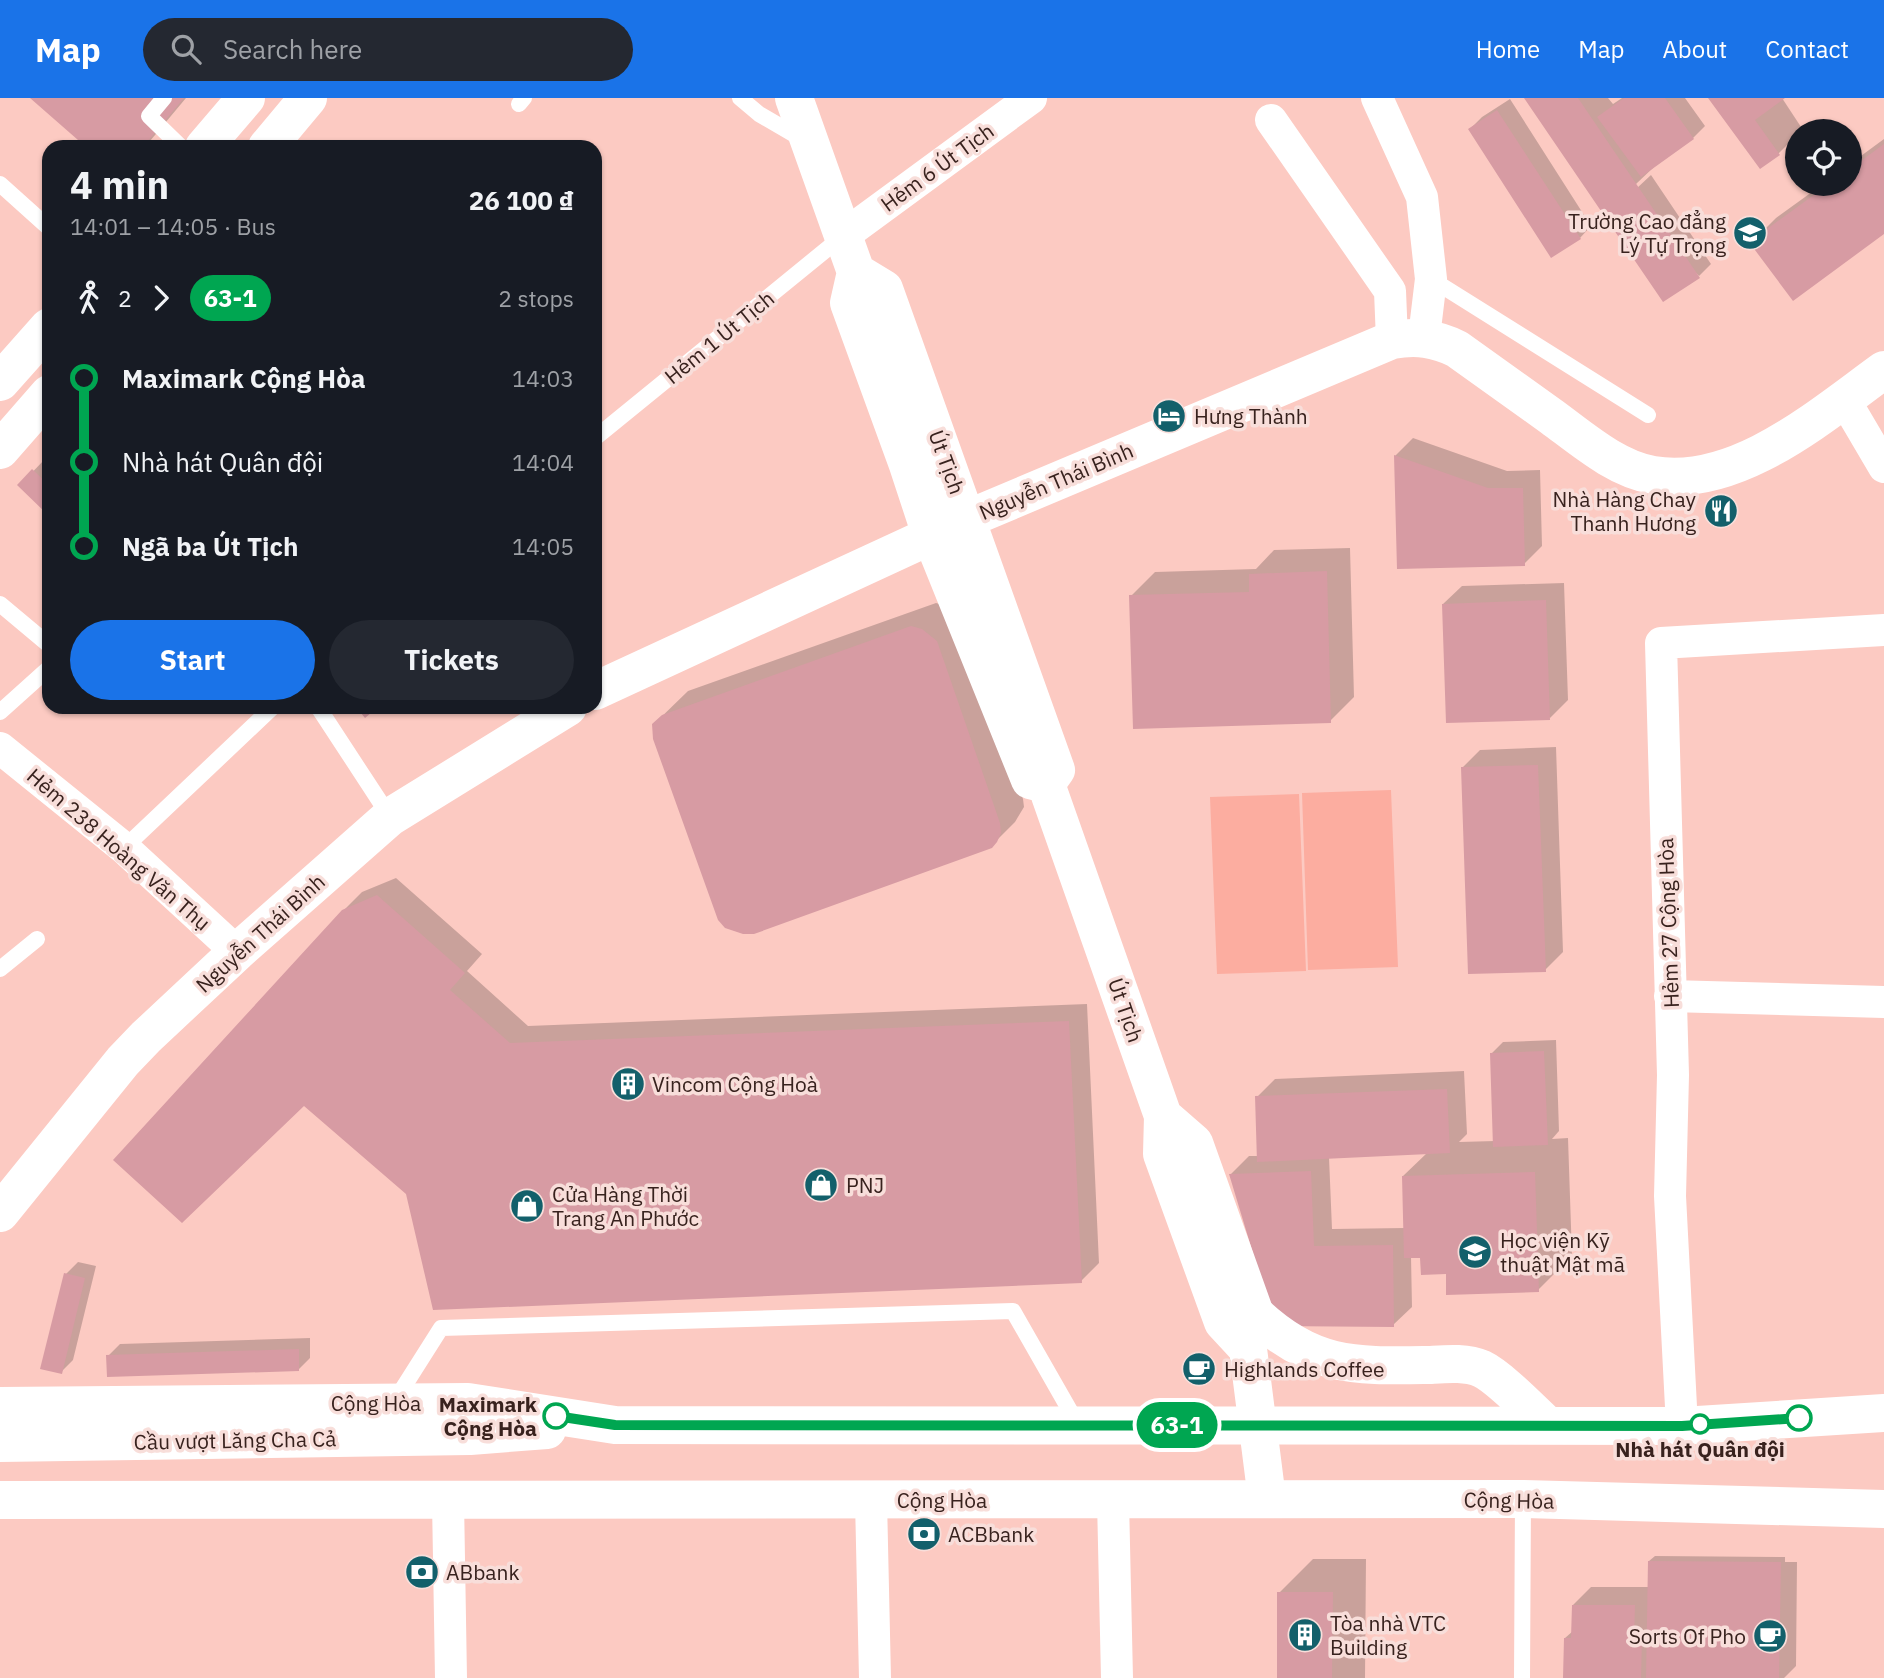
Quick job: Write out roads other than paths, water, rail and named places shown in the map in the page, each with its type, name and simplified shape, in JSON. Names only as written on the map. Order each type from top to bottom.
[{"type":"main road","points":[[210,140],[246,98]]},
{"type":"main road","points":[[273,140],[308,98]]},
{"type":"main road","name":"Út Tịch","points":[[794,98],[856,272],[849,303],[931,535],[1030,780],[1046,785]]},
{"type":"main road","name":"Út Tịch","points":[[856,272],[884,289],[1056,770],[1046,785]]},
{"type":"main road","points":[[0,382],[42,335]]},
{"type":"main road","points":[[1408,339],[1441,341],[1457,349],[1597,449],[1625,466],[1652,475],[1683,476],[1705,473],[1749,460],[1884,370]]},
{"type":"main road","name":"Nguyễn Thái Bình","points":[[602,688],[967,519],[1408,339]]},
{"type":"main road","points":[[0,450],[42,402]]},
{"type":"main road","name":"Nguyễn Thái Bình","points":[[0,1213],[123,1061],[237,952],[390,817],[557,714]]},
{"type":"main road","name":"Út Tịch","points":[[1046,785],[1163,1116],[1194,1143],[1252,1331],[1258,1425],[1267,1499]]},
{"type":"main road","points":[[1252,1331],[1274,1331],[1296,1346],[1335,1361],[1375,1366],[1475,1366],[1485,1370],[1547,1425]]},
{"type":"main road","name":"Cộng Hòa","points":[[0,1406],[468,1402],[615,1425],[1682,1426],[1884,1413]]},
{"type":"main road","name":"Cầu vượt Lăng Cha Cả","points":[[0,1443],[470,1436],[615,1425]]},
{"type":"main road","name":"Cộng Hòa","points":[[0,1500],[1523,1499],[1884,1509]]},
{"type":"street","name":"Hẻm 6 Út Tịch","points":[[843,236],[1031,98]]},
{"type":"street","points":[[1377,98],[1422,197],[1431,279],[1408,339]]},
{"type":"street","points":[[1271,120],[1390,291],[1408,339]]},
{"type":"street","points":[[1844,398],[1884,467]]},
{"type":"street","name":"Hẻm 27 Cộng Hòa","points":[[1682,1426],[1670,1196],[1673,1075],[1661,643],[1884,630]]},
{"type":"street","name":"Hẻm 238 Hoàng Văn Thụ","points":[[0,748],[124,848],[237,952]]},
{"type":"street","points":[[1670,996],[1884,1002]]},
{"type":"street","points":[[448,1500],[452,1678]]},
{"type":"street","points":[[872,1500],[876,1678]]},
{"type":"street","points":[[1113,1500],[1117,1678]]},
{"type":"lane","points":[[164,98],[149,116],[174,140]]},
{"type":"lane","points":[[740,98],[759,114],[809,143]]},
{"type":"lane","points":[[0,184],[42,222]]},
{"type":"lane","name":"Hẻm 1 Út Tịch","points":[[602,432],[843,236]]},
{"type":"lane","points":[[1431,279],[1648,415]]},
{"type":"lane","points":[[0,604],[42,639]]},
{"type":"lane","points":[[0,712],[42,674]]},
{"type":"lane","points":[[124,848],[266,714]]},
{"type":"lane","points":[[323,714],[390,817]]},
{"type":"lane","points":[[0,969],[37,939]]},
{"type":"lane","points":[[394,1403],[441,1328],[1013,1311],[1078,1425]]},
{"type":"lane","points":[[1522,1678],[1523,1499]]},
{"type":"place","name":"Trường Cao đẳng Lý Tự Trọng","points":[[1750,233]]},
{"type":"place","name":"Hưng Thành","points":[[1169,416]]},
{"type":"place","name":"Nhà Hàng Chay Thanh Hương","points":[[1721,511]]},
{"type":"place","name":"Vincom Cộng Hoà","points":[[628,1084]]},
{"type":"place","name":"PNJ","points":[[821,1185]]},
{"type":"place","name":"Cửa Hàng Thời Trang An Phước","points":[[527,1206]]},
{"type":"place","name":"Học viện Kỹ thuật Mật mã","points":[[1475,1252]]},
{"type":"place","name":"Highlands Coffee","points":[[1199,1369]]},
{"type":"place","name":"Maximark Cộng Hòa","points":[[556,1416]]},
{"type":"place","name":"Nhà hát Quân đội","points":[[1700,1424]]},
{"type":"place","name":"ACBbank","points":[[924,1534]]},
{"type":"place","name":"ABbank","points":[[422,1572]]},
{"type":"place","name":"Tòa nhà VTC Building","points":[[1305,1635]]},
{"type":"place","name":"Sorts Of Pho","points":[[1770,1636]]}]
